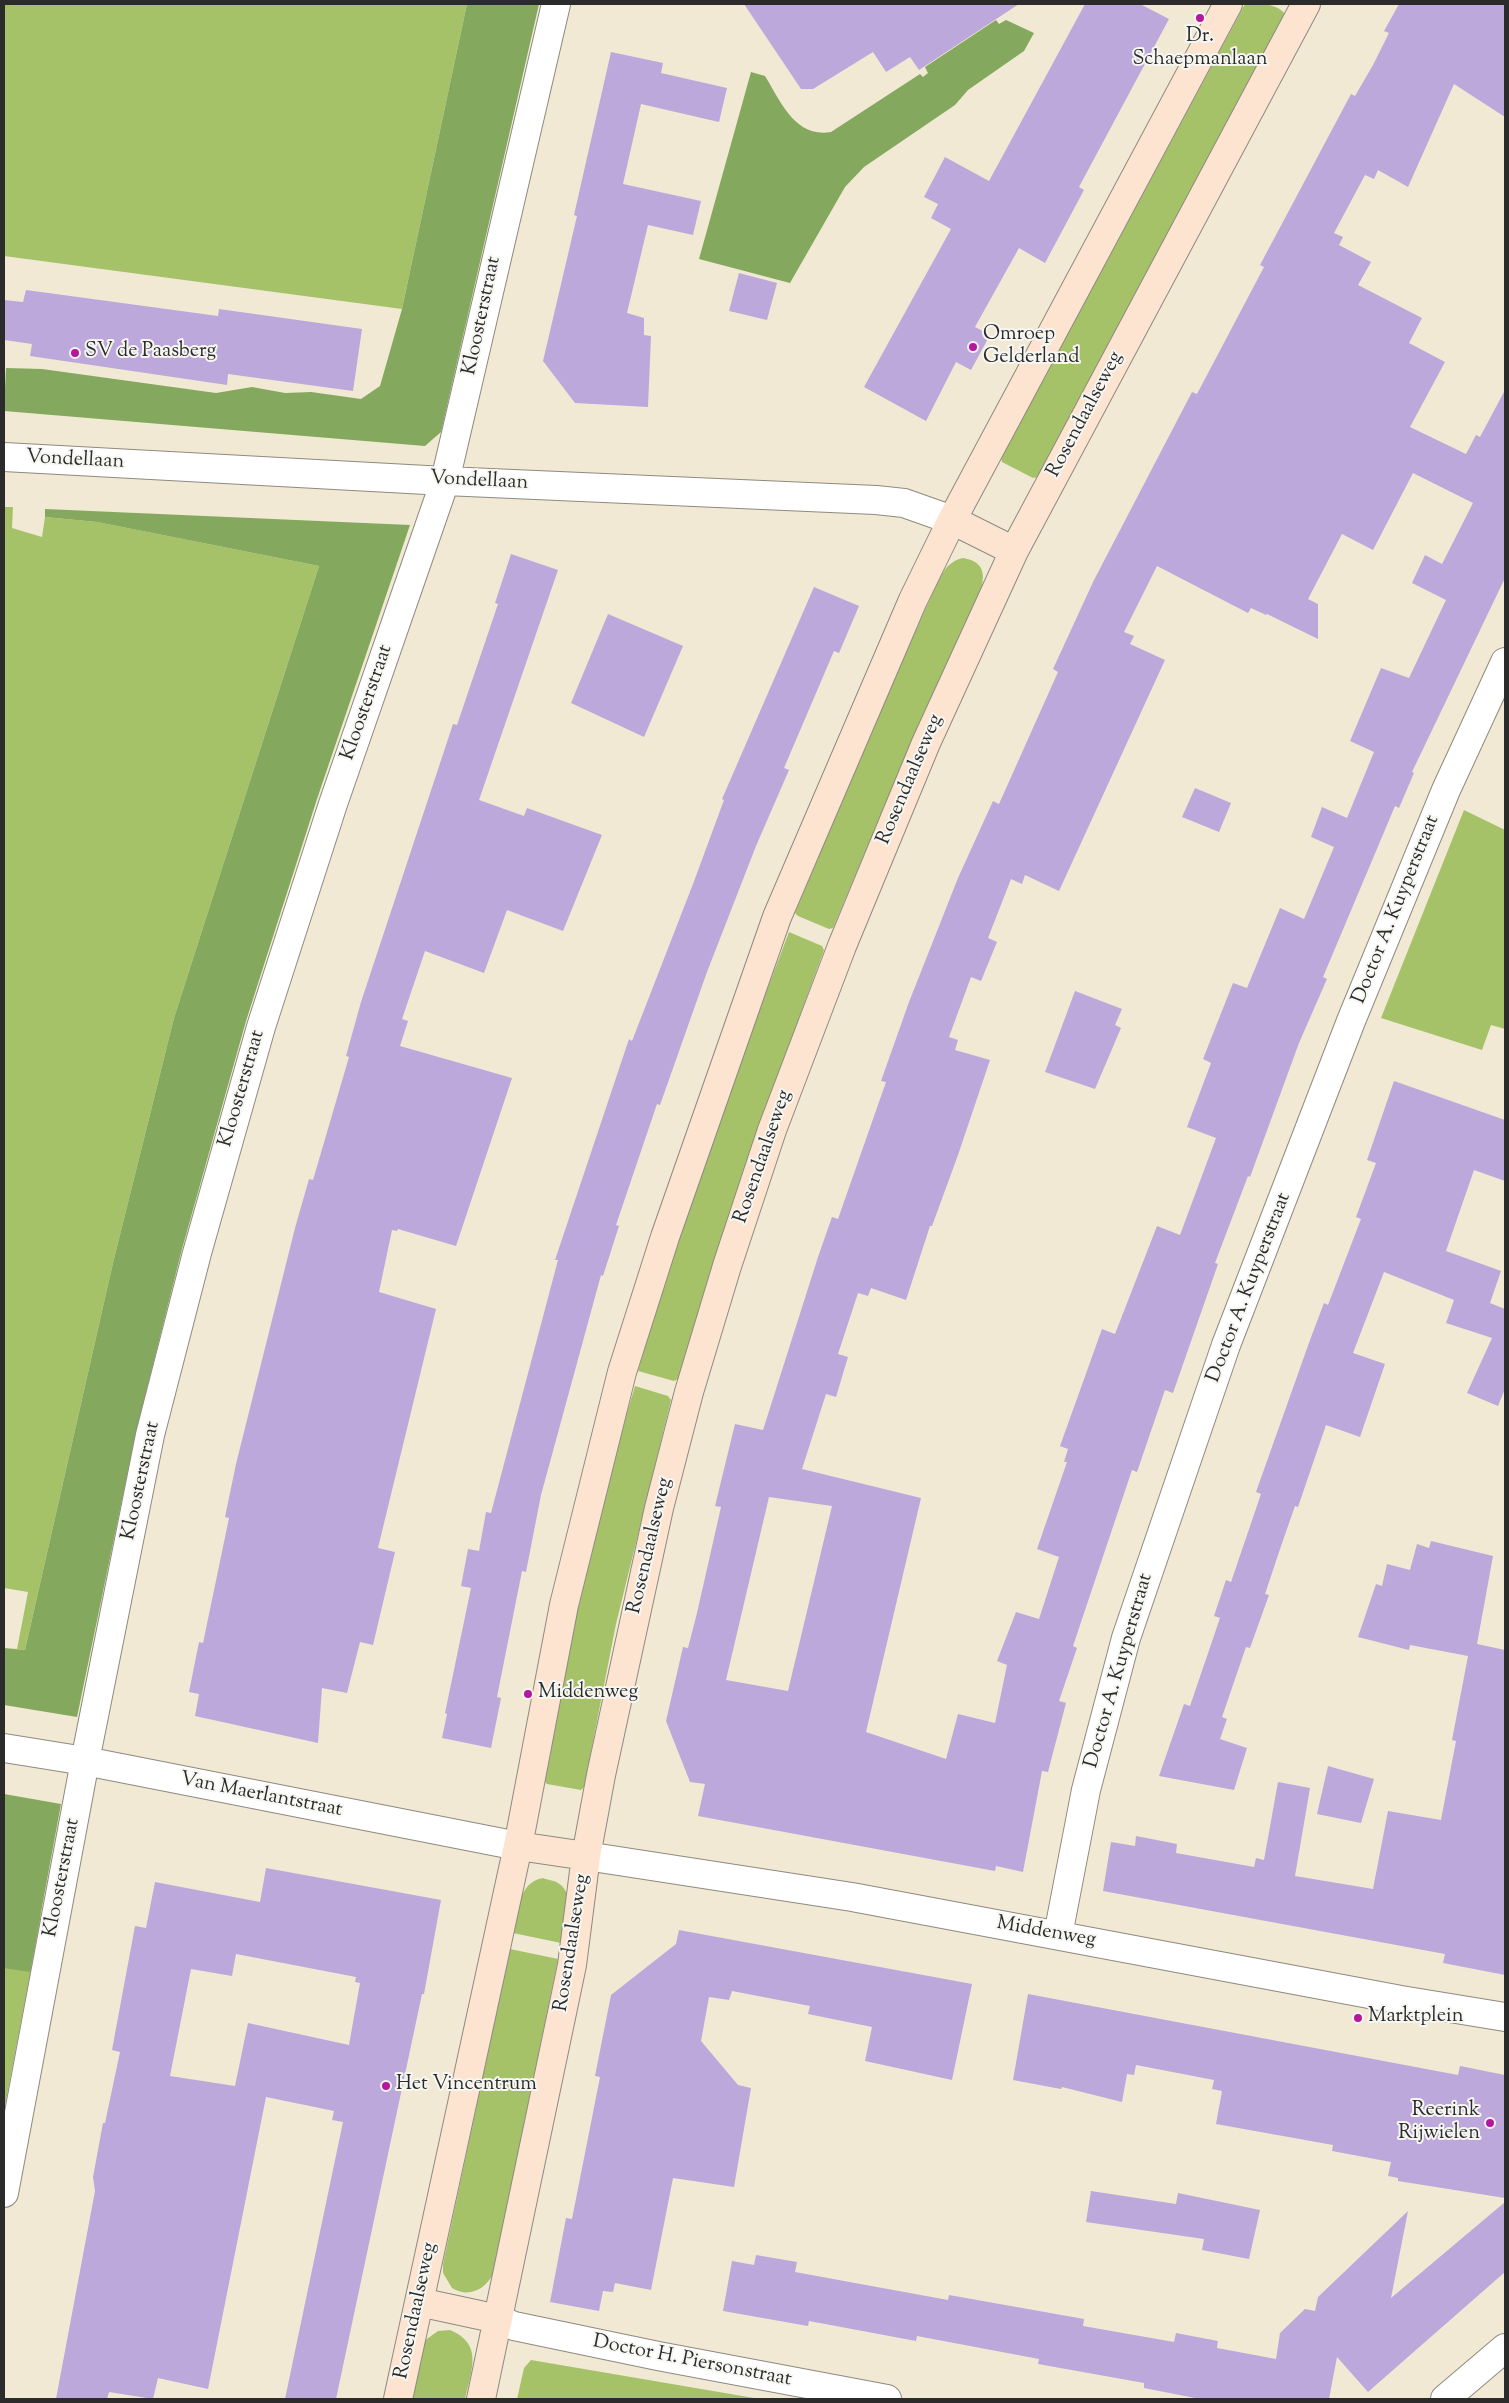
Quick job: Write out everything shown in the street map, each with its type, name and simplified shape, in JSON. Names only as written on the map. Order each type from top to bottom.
[{"type":"street","name":"Kloosterstraat","points":[[4,2193],[85,1761],[150,1436],[202,1234],[270,999],[333,804],[445,481],[556,4]]},
{"type":"street","name":"Rosendaalseweg","points":[[398,2399],[518,1846],[564,1605],[622,1372],[665,1237],[777,917],[909,609],[952,520],[1228,4]]},
{"type":"street","name":"Rosendaalseweg","points":[[481,2399],[572,1965],[586,1856],[607,1747],[659,1508],[689,1392],[727,1266],[772,1130],[842,946],[926,743],[1014,551],[1306,4]]},
{"type":"street","name":"Vondellaan","points":[[4,457],[445,481],[876,500],[904,503],[952,520]]},
{"type":"street","points":[[952,520],[1014,551]]},
{"type":"street","name":"Doctor A. Kuyperstraat","points":[[1058,1934],[1086,1790],[1126,1638],[1226,1345],[1351,1021],[1446,790],[1505,662]]},
{"type":"street","name":"Van Maerlantstraat","points":[[4,1748],[85,1761],[518,1846]]},
{"type":"street","points":[[518,1846],[586,1856]]},
{"type":"street","name":"Middenweg","points":[[586,1856],[852,1897],[1058,1934],[1401,2000],[1505,2017]]},
{"type":"street","points":[[420,2302],[498,2319]]},
{"type":"street","name":"Doctor H. Piersonstraat","points":[[498,2319],[514,2326],[658,2356],[887,2399]]},
{"type":"street","points":[[1445,2399],[1505,2348]]},
{"type":"green space","points":[[4,4],[467,4],[402,309],[4,256]]},
{"type":"green space","points":[[467,4],[539,4],[441,432],[425,446],[4,411],[6,368],[42,369],[216,393],[252,387],[285,393],[311,392],[361,399],[380,386],[402,309]]},
{"type":"green space","points":[[1245,4],[1277,7],[1285,14],[1038,477],[1033,478],[1002,462],[1001,458]]},
{"type":"green space","points":[[996,20],[999,24],[1006,20],[1034,33],[1024,51],[968,90],[955,105],[864,167],[845,187],[790,283],[699,259],[751,72],[765,76],[783,107],[799,124],[818,132],[831,132],[920,74],[923,77],[928,73],[925,67]]},
{"type":"green space","points":[[4,507],[13,507],[12,528],[42,537],[45,517],[97,522],[319,566],[174,1018],[113,1263],[25,1650],[4,1648],[17,1649],[28,1592],[4,1588]]},
{"type":"green space","points":[[45,509],[410,525],[317,799],[246,1021],[182,1249],[136,1432],[77,1717],[4,1705],[4,1648],[25,1650],[113,1263],[174,1018],[319,566],[97,522],[45,517]]},
{"type":"green space","points":[[963,558],[975,562],[981,568],[983,577],[981,589],[912,740],[833,928],[829,929],[795,913],[877,717],[942,573],[952,562]]},
{"type":"green space","points":[[1464,810],[1505,830],[1505,1029],[1491,1025],[1482,1050],[1381,1018]]},
{"type":"green space","points":[[789,932],[822,946],[824,950],[748,1163],[678,1379],[674,1381],[638,1371],[676,1242],[723,1106]]},
{"type":"green space","points":[[635,1386],[668,1396],[671,1400],[616,1624],[584,1787],[581,1790],[547,1784],[545,1782],[578,1606],[609,1473]]},
{"type":"green space","points":[[4,1794],[61,1804],[30,1972],[4,1968]]},
{"type":"green space","points":[[4,1814],[20,1816],[41,1917],[4,2111]]},
{"type":"green space","points":[[543,1878],[558,1883],[564,1888],[567,1895],[567,1920],[561,1943],[513,1933],[520,1900],[524,1892],[528,1886]]},
{"type":"green space","points":[[510,1949],[558,1959],[493,2274],[490,2280],[481,2288],[476,2291],[464,2292],[452,2288],[443,2273],[443,2264]]},
{"type":"green space","points":[[450,2330],[461,2336],[468,2343],[471,2351],[472,2369],[465,2399],[408,2399],[424,2341],[438,2331]]},
{"type":"green space","points":[[531,2360],[760,2399],[517,2399],[524,2368]]},
{"type":"building","points":[[744,4],[1019,4],[919,70],[910,57],[886,72],[873,52],[813,89],[801,89]]},
{"type":"building","points":[[1085,4],[1140,4],[1169,19],[1079,187],[1084,190],[1045,263],[1019,248],[975,327],[990,335],[971,370],[956,362],[926,421],[864,387],[951,229],[931,218],[938,204],[924,197],[945,157],[989,181]]},
{"type":"building","points":[[1399,4],[1505,4],[1505,117],[1454,84],[1408,187],[1378,170],[1374,179],[1365,175],[1334,233],[1343,237],[1339,245],[1371,262],[1358,285],[1422,318],[1409,343],[1445,362],[1410,427],[1466,454],[1476,435],[1480,437],[1505,390],[1505,578],[1412,772],[1414,773],[1399,808],[1395,806],[1323,977],[1327,979],[1299,1043],[1250,1177],[1248,1176],[1215,1263],[1218,1264],[1173,1393],[1165,1390],[1137,1472],[1132,1470],[1073,1646],[1077,1648],[1059,1701],[1066,1703],[1048,1772],[1042,1771],[1023,1872],[996,1866],[995,1871],[698,1816],[705,1784],[690,1782],[666,1721],[683,1647],[688,1648],[697,1613],[721,1507],[715,1506],[735,1424],[763,1430],[832,1217],[838,1219],[886,1082],[881,1081],[909,1002],[958,878],[993,801],[999,804],[1058,672],[1053,669],[1094,580],[1192,392],[1197,394],[1264,267],[1260,265],[1351,94],[1355,96],[1373,65],[1389,33],[1384,31]],"holes":[[[1413,473],[1473,503],[1442,564],[1425,555],[1412,583],[1446,600],[1409,678],[1381,668],[1350,741],[1374,752],[1347,818],[1322,807],[1311,837],[1334,847],[1304,919],[1280,908],[1247,988],[1233,983],[1203,1059],[1211,1063],[1187,1127],[1216,1138],[1180,1235],[1157,1226],[1115,1334],[1102,1329],[1060,1446],[1068,1449],[1064,1462],[1067,1462],[1037,1549],[1059,1557],[1039,1619],[1016,1612],[997,1661],[1007,1665],[995,1723],[958,1714],[946,1759],[866,1732],[921,1498],[802,1469],[826,1394],[836,1397],[848,1357],[838,1354],[858,1293],[868,1296],[871,1288],[906,1300],[930,1226],[932,1226],[958,1155],[990,1060],[955,1050],[958,1040],[949,1037],[971,977],[981,981],[997,942],[988,938],[1011,879],[1022,884],[1025,875],[1059,891],[1165,660],[1130,644],[1134,636],[1124,632],[1157,566],[1248,613],[1251,608],[1318,639],[1318,604],[1308,599],[1342,534],[1373,550]],[[769,1497],[832,1506],[788,1691],[726,1680]]]},
{"type":"building","points":[[611,52],[663,63],[661,73],[727,88],[719,122],[641,104],[623,184],[701,201],[693,235],[648,225],[627,313],[644,318],[644,335],[651,336],[648,407],[575,403],[543,361],[577,216],[574,215]]},
{"type":"building","points":[[739,273],[777,283],[767,320],[729,311]]},
{"type":"building","points":[[26,290],[218,316],[219,309],[362,329],[353,391],[228,374],[227,385],[30,356],[32,344],[4,340],[4,300],[23,302]]},
{"type":"building","points":[[511,554],[558,570],[479,800],[524,816],[527,808],[602,835],[563,931],[507,910],[484,973],[425,951],[402,1019],[408,1021],[400,1046],[512,1078],[456,1246],[398,1229],[397,1231],[392,1230],[379,1292],[436,1309],[378,1548],[395,1552],[373,1645],[360,1642],[347,1693],[322,1688],[318,1743],[195,1716],[199,1694],[189,1692],[199,1642],[203,1643],[229,1518],[225,1517],[236,1464],[295,1228],[309,1179],[313,1180],[349,1057],[346,1056],[361,1002],[453,724],[457,725],[498,604],[495,603]]},
{"type":"building","points":[[814,587],[859,606],[839,653],[834,651],[784,768],[789,770],[756,846],[707,972],[660,1105],[657,1104],[616,1225],[619,1226],[603,1276],[601,1275],[541,1495],[526,1572],[522,1571],[497,1697],[501,1698],[491,1748],[442,1738],[447,1714],[445,1713],[471,1588],[461,1586],[468,1549],[479,1551],[486,1512],[491,1513],[558,1260],[555,1260],[629,1039],[632,1041],[693,884],[724,800],[722,799]]},
{"type":"building","points":[[608,614],[683,646],[644,737],[571,703]]},
{"type":"building","points":[[1195,788],[1231,803],[1219,832],[1182,817]]},
{"type":"building","points":[[1075,991],[1122,1009],[1115,1025],[1121,1028],[1095,1089],[1045,1072]]},
{"type":"building","points":[[1394,1081],[1505,1120],[1505,1181],[1474,1170],[1446,1251],[1501,1271],[1490,1303],[1505,1309],[1505,1389],[1498,1406],[1467,1393],[1492,1338],[1446,1323],[1454,1300],[1384,1272],[1353,1353],[1385,1364],[1360,1437],[1326,1425],[1298,1507],[1295,1506],[1280,1549],[1265,1594],[1269,1595],[1250,1648],[1246,1647],[1222,1717],[1227,1719],[1220,1739],[1247,1748],[1234,1790],[1159,1776],[1184,1704],[1190,1706],[1220,1618],[1214,1616],[1226,1580],[1231,1582],[1261,1494],[1256,1492],[1310,1340],[1324,1303],[1328,1305],[1361,1219],[1356,1217],[1376,1163],[1367,1160]]},
{"type":"building","points":[[1431,1541],[1493,1556],[1477,1644],[1505,1650],[1505,1975],[1443,1963],[1445,1954],[1103,1891],[1111,1842],[1135,1846],[1136,1836],[1177,1844],[1176,1853],[1254,1867],[1256,1858],[1264,1860],[1278,1782],[1310,1788],[1295,1876],[1373,1889],[1388,1811],[1441,1820],[1456,1741],[1452,1740],[1468,1656],[1410,1645],[1409,1650],[1358,1637],[1376,1584],[1382,1586],[1387,1564],[1410,1570],[1417,1544],[1429,1548]]},
{"type":"building","points":[[1328,1766],[1374,1779],[1361,1823],[1317,1814]]},
{"type":"building","points":[[266,1868],[441,1900],[424,1994],[422,1994],[336,2399],[285,2399],[343,2122],[332,2120],[334,2111],[266,2097],[208,2389],[158,2378],[153,2399],[109,2392],[107,2399],[56,2399],[95,2191],[93,2177],[103,2123],[105,2123],[120,2052],[112,2050],[135,1926],[146,1928],[155,1882],[260,1902]],"holes":[[[236,1954],[356,1977],[355,1982],[360,1983],[349,2045],[248,2023],[235,2086],[170,2076],[191,1969],[232,1976]]]},
{"type":"building","points":[[679,1930],[972,1984],[952,2080],[865,2061],[872,2027],[808,2014],[810,2006],[732,1991],[729,2000],[709,1997],[701,2041],[738,2085],[751,2088],[734,2187],[673,2178],[651,2290],[615,2283],[613,2292],[603,2291],[599,2311],[550,2302],[566,2218],[572,2219],[600,2077],[595,2076],[611,1995],[676,1944]]},
{"type":"building","points":[[1028,1994],[1458,2075],[1460,2066],[1505,2075],[1505,2198],[1398,2181],[1398,2178],[1388,2176],[1391,2162],[1332,2151],[1333,2145],[1216,2124],[1222,2091],[1212,2089],[1214,2080],[1136,2065],[1134,2075],[1127,2074],[1122,2102],[1062,2087],[1061,2089],[1013,2080]]},
{"type":"building","points":[[1091,2191],[1176,2204],[1178,2193],[1260,2210],[1249,2259],[1202,2250],[1204,2239],[1086,2222]]},
{"type":"building","points":[[1505,2202],[1505,2272],[1368,2392],[1337,2357],[1329,2399],[1200,2399],[1144,2388],[1144,2383],[1038,2364],[1039,2359],[917,2336],[916,2341],[809,2321],[808,2326],[723,2311],[732,2261],[754,2265],[756,2255],[797,2262],[795,2272],[948,2300],[949,2295],[1084,2319],[1083,2326],[1174,2342],[1176,2333],[1218,2341],[1217,2348],[1276,2359],[1280,2333],[1305,2309],[1315,2311],[1318,2297],[1408,2211],[1391,2298]]},
{"type":"place","name":"Dr. Schaepmanlaan","points":[[1200,18]]},
{"type":"place","name":"Omroep Gelderland","points":[[973,347]]},
{"type":"place","name":"SV de Paasberg","points":[[75,353]]},
{"type":"place","name":"Middenweg","points":[[528,1694]]},
{"type":"place","name":"Marktplein","points":[[1358,2018]]},
{"type":"place","name":"Het Vincentrum","points":[[386,2086]]},
{"type":"place","name":"Reerink Rijwielen","points":[[1490,2123]]}]
